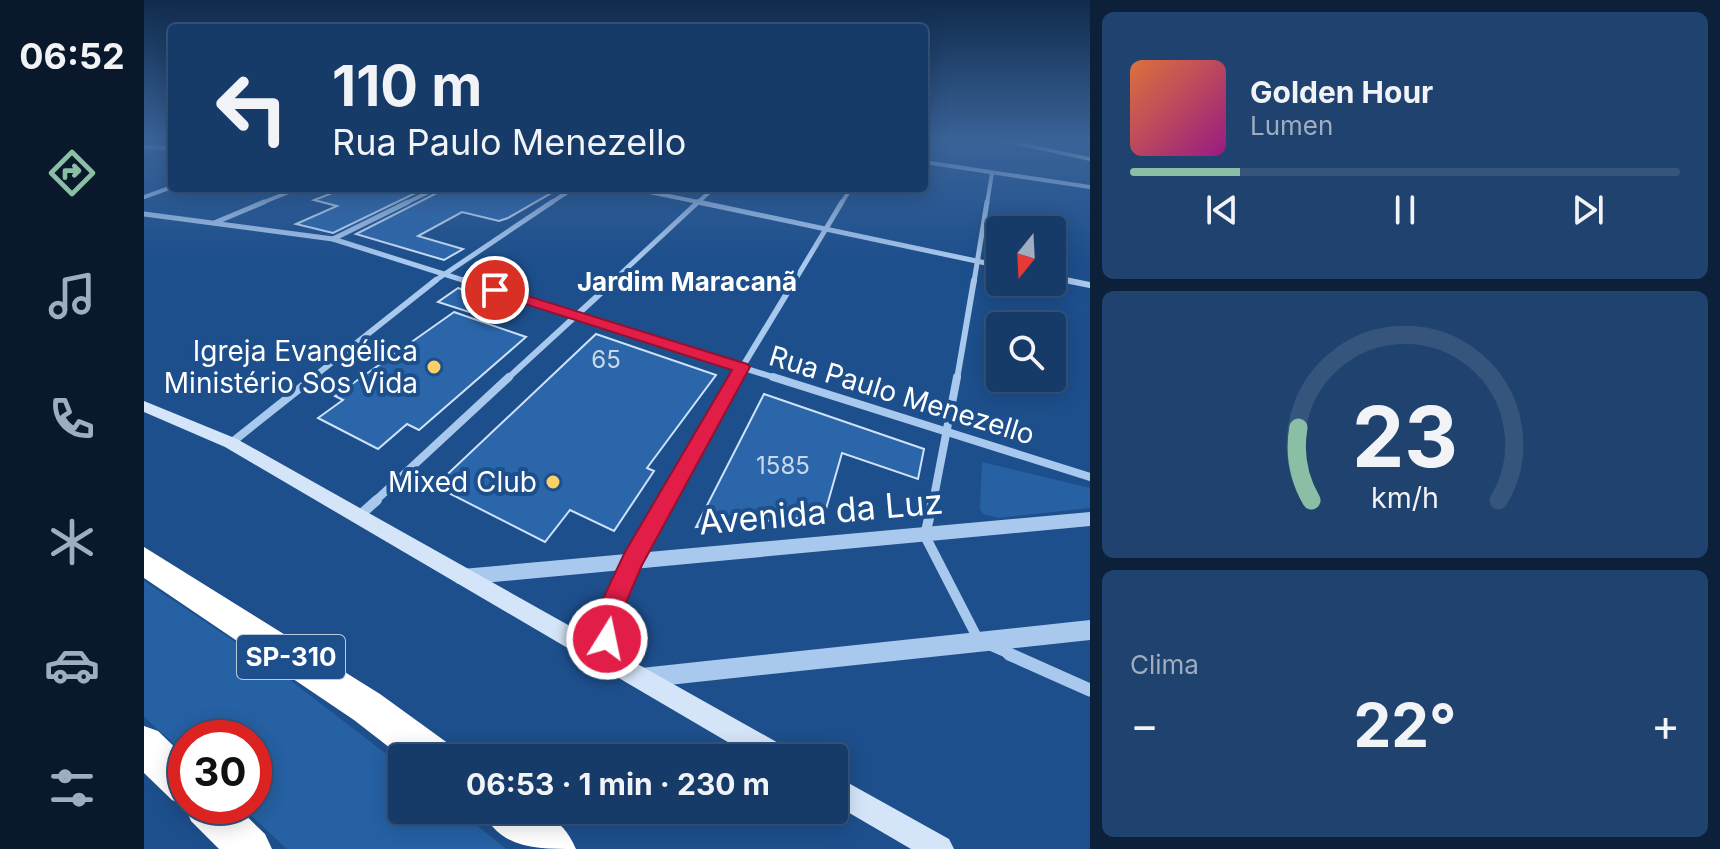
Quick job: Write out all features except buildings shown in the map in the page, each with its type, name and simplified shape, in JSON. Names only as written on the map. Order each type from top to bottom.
[{"type":"highway","name":"SP-310","points":[[144,561],[367,707],[416,744]]},
{"type":"highway","points":[[144,745],[168,768]]},
{"type":"highway","points":[[224,824],[250,849]]},
{"type":"highway","points":[[521,824],[554,849]]},
{"type":"main road","points":[[144,406],[231,443],[756,744]]},
{"type":"main road","points":[[848,797],[939,849]]},
{"type":"street","points":[[991,182],[948,432],[925,536],[979,641],[1090,690]]},
{"type":"street","points":[[1052,182],[1090,187]]},
{"type":"street","points":[[144,197],[168,188]]},
{"type":"street","points":[[213,223],[289,192]]},
{"type":"street","points":[[333,239],[429,192]]},
{"type":"street","points":[[231,443],[443,274],[568,192]]},
{"type":"street","points":[[649,192],[986,263]]},
{"type":"street","points":[[357,517],[709,192]]},
{"type":"street","points":[[849,192],[742,367],[633,559],[608,613],[607,639],[634,674],[1090,630]]},
{"type":"street","name":"Rua Paulo Menezello","points":[[144,214],[333,239],[1090,477]]},
{"type":"street","points":[[1066,280],[1090,285]]},
{"type":"street","name":"Avenida da Luz","points":[[462,577],[1090,519]]},
{"type":"shaded area","points":[[982,462],[1090,488],[1090,508],[998,518],[983,514],[980,509]]},
{"type":"shaded area","points":[[144,581],[273,667],[388,755],[388,824],[475,824],[506,849],[287,849],[260,824],[272,824],[272,720],[168,720],[168,739],[144,717]]},
{"type":"place","name":"Igreja Evangélica Ministério Sos Vida","points":[[434,367]]},
{"type":"place","name":"Mixed Club","points":[[553,482]]},
{"type":"district","name":"Jardim Maracanã","points":[[687,282]]},
{"type":"route","points":[[495,290],[742,367],[633,559],[608,613],[607,639]]}]
